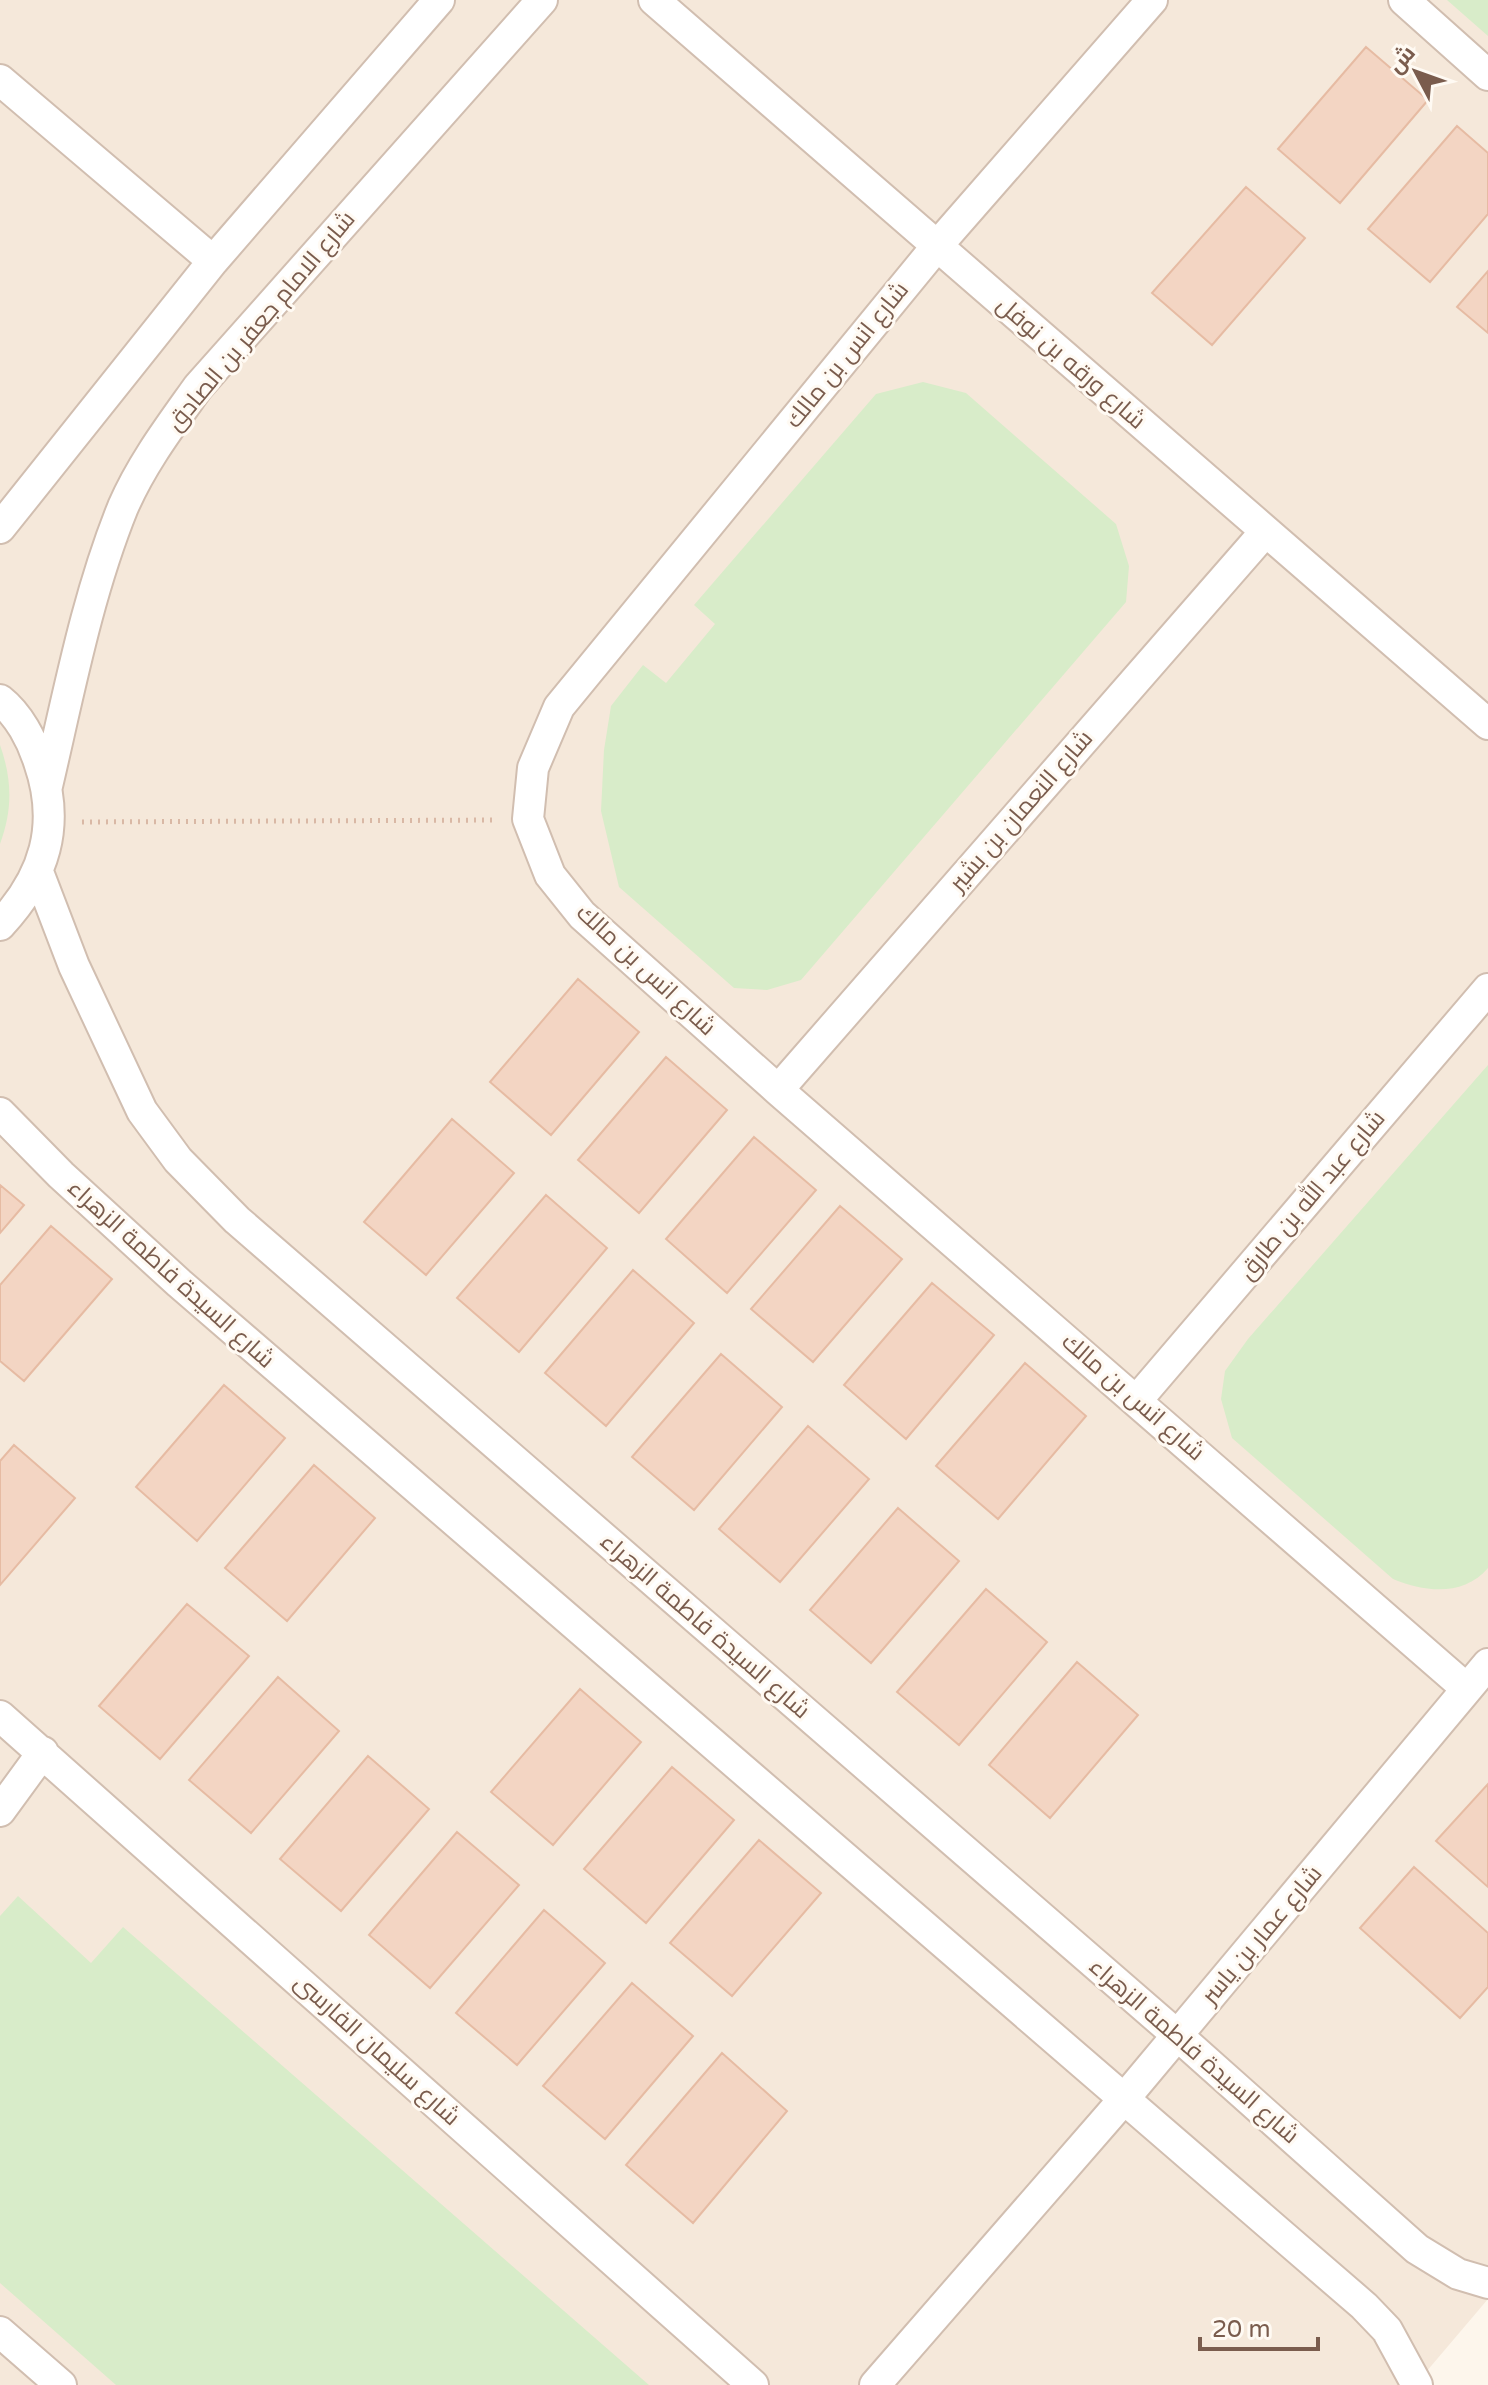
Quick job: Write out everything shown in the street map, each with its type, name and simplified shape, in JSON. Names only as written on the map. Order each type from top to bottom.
[{"type":"street","points":[[0,528],[213,261],[439,0]]},
{"type":"street","name":"شارع الامام جعفر بن الصادق","points":[[47,786],[92,593],[124,505],[153,449],[198,387],[542,0]]},
{"type":"street","name":"شارع ورقه بن نوفل","points":[[654,0],[1488,724]]},
{"type":"street","name":"شارع انس بن مالك","points":[[1152,0],[937,246],[559,707],[533,768],[528,819],[550,875],[582,915],[778,1090],[1467,1689]]},
{"type":"street","points":[[1404,0],[1488,75]]},
{"type":"street","points":[[0,80],[213,261]]},
{"type":"street","name":"شارع النعمان بن بشير","points":[[778,1090],[1265,532]]},
{"type":"street","points":[[0,700],[33,742],[47,786],[49,822],[46,847],[38,872],[20,904],[0,925]]},
{"type":"street","name":"شارع السيدة فاطمة الزهراء","points":[[38,872],[74,966],[142,1111],[188,1170],[261,1241],[1177,2035],[1417,2249],[1458,2274],[1488,2283]]},
{"type":"street","name":"شارع عبد الله بن طارق","points":[[1137,1400],[1488,989]]},
{"type":"street","name":"شارع السيدة فاطمة الزهراء","points":[[0,1113],[61,1175],[179,1283],[1364,2306],[1387,2330],[1417,2385]]},
{"type":"street","name":"شارع عمار بن ياسر","points":[[875,2385],[1124,2099],[1488,1664]]},
{"type":"street","name":"شارع سليمان الفارسى","points":[[0,1716],[753,2385]]},
{"type":"street","points":[[0,1811],[43,1752]]},
{"type":"street","points":[[0,2332],[61,2385]]},
{"type":"path","points":[[49,822],[528,819]]},
{"type":"shaded area","points":[[0,0],[1488,0],[1488,2299],[1415,2385],[0,2385]]},
{"type":"green space","points":[[1447,0],[1488,0],[1488,36]]},
{"type":"green space","points":[[923,382],[966,393],[1116,524],[1129,566],[1126,602],[801,980],[767,990],[734,988],[619,887],[601,811],[604,750],[611,706],[643,665],[666,683],[715,624],[694,605],[876,394]]},
{"type":"green space","points":[[0,745],[9,794],[7,819],[0,844]]},
{"type":"green space","points":[[1488,1065],[1488,1568],[1467,1584],[1431,1589],[1393,1579],[1232,1438],[1221,1399],[1225,1371],[1248,1339]]},
{"type":"green space","points":[[18,1896],[91,1963],[123,1927],[649,2385],[116,2385],[0,2283],[0,1916]]},
{"type":"building","points":[[1366,47],[1428,100],[1340,203],[1278,149]]},
{"type":"building","points":[[1457,126],[1488,153],[1488,214],[1430,282],[1368,229]]},
{"type":"building","points":[[1246,187],[1305,238],[1212,345],[1152,293]]},
{"type":"building","points":[[1488,271],[1488,333],[1457,307]]},
{"type":"building","points":[[578,979],[639,1032],[551,1135],[490,1082]]},
{"type":"building","points":[[666,1057],[727,1110],[639,1213],[578,1160]]},
{"type":"building","points":[[452,1119],[514,1173],[426,1275],[364,1222]]},
{"type":"building","points":[[754,1137],[816,1190],[727,1293],[666,1239]]},
{"type":"building","points":[[0,1185],[24,1205],[0,1233]]},
{"type":"building","points":[[546,1195],[607,1248],[519,1352],[457,1298]]},
{"type":"building","points":[[840,1206],[902,1259],[813,1362],[751,1309]]},
{"type":"building","points":[[51,1226],[112,1279],[24,1381],[0,1361],[0,1285]]},
{"type":"building","points":[[633,1270],[694,1323],[606,1426],[545,1373]]},
{"type":"building","points":[[932,1283],[994,1335],[906,1439],[844,1385]]},
{"type":"building","points":[[721,1354],[782,1407],[694,1510],[632,1457]]},
{"type":"building","points":[[1025,1363],[1086,1416],[998,1519],[936,1466]]},
{"type":"building","points":[[224,1385],[285,1438],[197,1541],[136,1487]]},
{"type":"building","points":[[808,1426],[869,1479],[780,1582],[719,1529]]},
{"type":"building","points":[[14,1445],[75,1498],[0,1585],[0,1461]]},
{"type":"building","points":[[314,1465],[375,1518],[287,1621],[225,1568]]},
{"type":"building","points":[[898,1508],[959,1561],[871,1663],[810,1610]]},
{"type":"building","points":[[986,1589],[1047,1642],[959,1745],[897,1692]]},
{"type":"building","points":[[187,1604],[249,1656],[160,1759],[99,1706]]},
{"type":"building","points":[[1077,1662],[1138,1715],[1050,1818],[989,1765]]},
{"type":"building","points":[[278,1677],[339,1731],[251,1833],[189,1780]]},
{"type":"building","points":[[580,1689],[641,1742],[553,1845],[491,1792]]},
{"type":"building","points":[[368,1756],[429,1809],[341,1911],[280,1859]]},
{"type":"building","points":[[672,1767],[734,1820],[646,1923],[584,1869]]},
{"type":"building","points":[[1488,1784],[1488,1887],[1436,1841]]},
{"type":"building","points":[[457,1832],[519,1885],[430,1988],[369,1935]]},
{"type":"building","points":[[759,1840],[821,1893],[732,1996],[670,1943]]},
{"type":"building","points":[[1414,1867],[1488,1933],[1488,1987],[1460,2018],[1360,1928]]},
{"type":"building","points":[[544,1910],[605,1963],[517,2065],[456,2013]]},
{"type":"building","points":[[632,1983],[693,2036],[605,2139],[543,2086]]},
{"type":"building","points":[[722,2053],[787,2111],[693,2223],[626,2165]]}]
